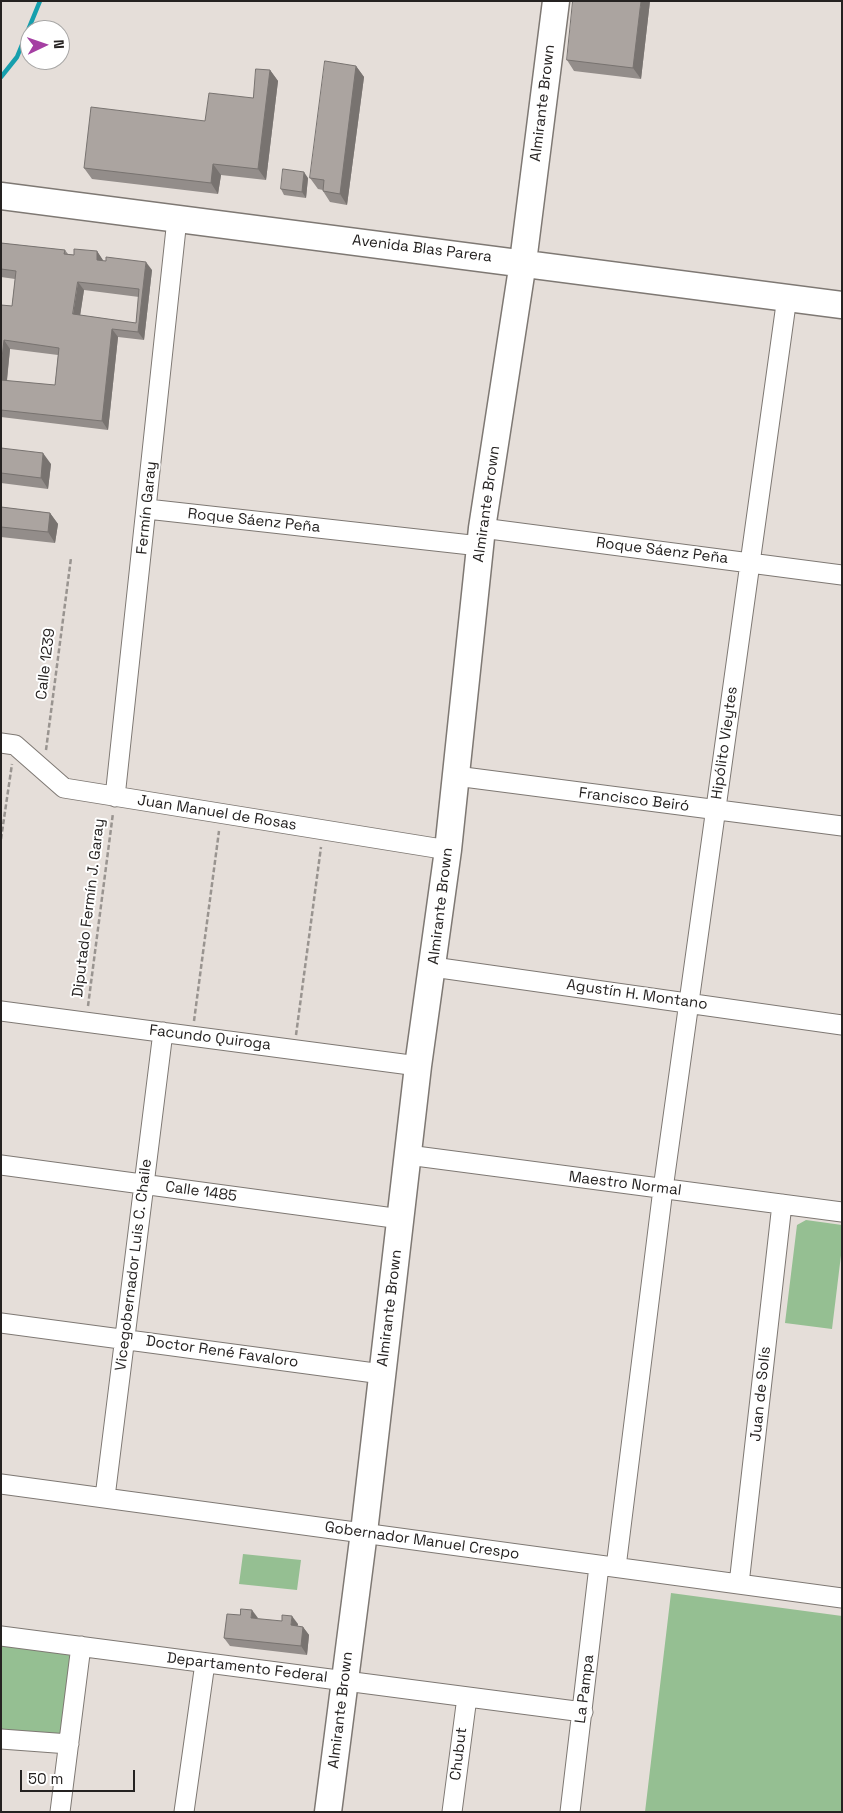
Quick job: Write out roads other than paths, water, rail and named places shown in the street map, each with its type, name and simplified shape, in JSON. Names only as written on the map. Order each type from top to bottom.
[{"type":"main road","name":"Almirante Brown","points":[[328,1812],[364,1532],[418,1066],[448,850],[481,537],[523,262],[556,1]]},
{"type":"main road","name":"Avenida Blas Parera","points":[[1,196],[842,304]]},
{"type":"street","name":"Fermín Garay","points":[[115,797],[177,219]]},
{"type":"street","name":"Hipólito Vieytes","points":[[663,1189],[788,297]]},
{"type":"street","name":"Roque Sáenz Peña","points":[[147,509],[750,562],[842,575]]},
{"type":"street","name":"Juan Manuel de Rosas","points":[[8,744],[64,788],[448,850]]},
{"type":"street","name":"Francisco Beiró","points":[[456,776],[842,826]]},
{"type":"street","name":"Agustín H. Montano","points":[[433,966],[842,1024]]},
{"type":"street","name":"Facundo Quiroga","points":[[1,1011],[418,1066]]},
{"type":"street","name":"Vicegobernador Luis C. Chaile","points":[[105,1497],[163,1032]]},
{"type":"street","name":"Maestro Normal","points":[[408,1155],[842,1212]]},
{"type":"street","name":"Calle 1485","points":[[1,1165],[400,1219]]},
{"type":"street","name":"La Pampa","points":[[570,1812],[583,1712],[608,1567],[663,1189]]},
{"type":"street","name":"Juan de Solís","points":[[739,1584],[782,1204]]},
{"type":"street","name":"Doctor René Favaloro","points":[[1,1323],[382,1374]]},
{"type":"street","name":"Gobernador Manuel Crespo","points":[[1,1484],[842,1598]]},
{"type":"street","name":"Departamento Federal","points":[[1,1636],[583,1712]]},
{"type":"street","points":[[60,1812],[81,1646]]},
{"type":"street","points":[[184,1812],[205,1663]]},
{"type":"street","name":"Chubut","points":[[452,1812],[466,1697]]},
{"type":"street","points":[[1,1739],[69,1744]]},
{"type":"waterway","points":[[1,77],[17,57],[40,1]]}]
